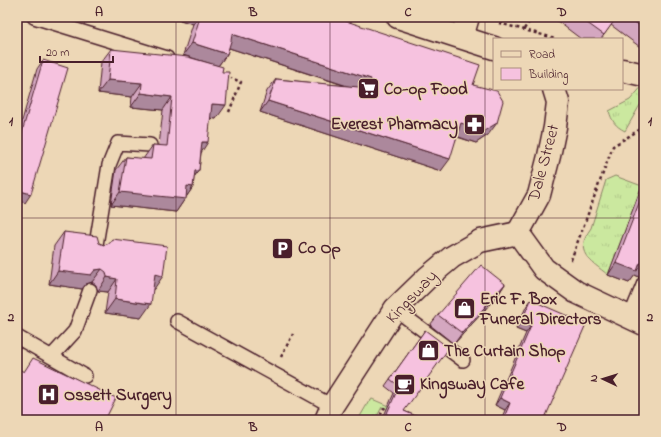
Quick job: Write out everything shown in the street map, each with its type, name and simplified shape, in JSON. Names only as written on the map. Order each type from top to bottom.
[{"type":"main road","points":[[398,17],[465,27],[493,47]]},
{"type":"main road","points":[[623,70],[644,75]]},
{"type":"main road","name":"Dale Street","points":[[518,233],[539,195],[555,127],[558,102],[554,90]]},
{"type":"main road","points":[[518,233],[544,269],[576,292],[637,320]]},
{"type":"main road","name":"Kingsway","points":[[329,413],[395,310],[428,277],[452,257],[480,240],[518,233]]},
{"type":"lane","points":[[34,17],[178,62]]},
{"type":"lane","points":[[95,251],[109,165],[118,143],[150,145]]},
{"type":"lane","points":[[637,320],[644,283]]},
{"type":"lane","points":[[52,356],[75,331],[90,290]]},
{"type":"lane","points":[[395,310],[463,360]]},
{"type":"lane","points":[[177,321],[273,374],[329,413]]},
{"type":"lane","points":[[17,337],[85,376]]},
{"type":"path","points":[[524,29],[533,17]]},
{"type":"path","points":[[495,22],[552,38]]},
{"type":"path","points":[[230,112],[241,82],[232,78]]},
{"type":"path","points":[[562,282],[613,146],[644,127]]},
{"type":"path","points":[[273,374],[292,334]]},
{"type":"path","points":[[378,420],[384,408],[391,411]]},
{"type":"green space","points":[[644,84],[644,101],[640,105],[625,131],[614,123],[609,111],[630,100]]},
{"type":"green space","points":[[615,176],[642,186],[608,275],[586,255],[584,244],[591,228],[606,180]]},
{"type":"green space","points":[[372,399],[421,420],[412,420],[382,407],[375,420],[358,420],[369,401]]},
{"type":"building","name":"Co-op Food","points":[[200,17],[334,17],[480,65],[473,85],[497,91],[503,101],[497,123],[484,131],[461,123],[450,159],[268,101],[276,79],[369,88],[371,79],[232,34],[227,54],[192,43]]},
{"type":"building","points":[[579,17],[617,17],[604,35]]},
{"type":"building","points":[[628,17],[644,17],[644,29]]},
{"type":"building","points":[[111,49],[188,57],[223,67],[222,72],[229,72],[226,105],[212,104],[208,142],[202,142],[199,170],[195,171],[193,187],[187,186],[186,199],[120,192],[126,157],[151,159],[153,145],[167,146],[172,97],[141,93],[142,83],[108,80]]},
{"type":"building","points":[[43,60],[68,68],[31,194],[17,190],[17,149]]},
{"type":"building","points":[[644,190],[644,264],[640,263],[637,271],[616,263]]},
{"type":"building","points":[[64,232],[97,236],[99,243],[104,245],[110,243],[112,239],[167,246],[163,276],[155,274],[151,304],[115,299],[117,279],[107,277],[106,272],[102,269],[95,270],[91,275],[58,271]]},
{"type":"building","name":"Eric F. Box Funeral Directors","points":[[481,265],[505,284],[462,333],[438,315]]},
{"type":"building","points":[[531,300],[586,324],[545,418],[550,420],[503,420],[510,403],[500,398],[531,326],[521,322]]},
{"type":"building","points":[[425,330],[449,348],[404,411],[425,420],[384,420],[399,386],[390,379]]},
{"type":"building","name":"Ossett Surgery","points":[[33,358],[116,398],[105,420],[17,420],[17,368],[24,372]]},
{"type":"place","name":"Co-op Food","points":[[368,89]]},
{"type":"place","name":"Everest Pharmacy","points":[[474,124]]},
{"type":"place","name":"Co Op","points":[[282,248]]},
{"type":"place","name":"Eric F. Box Funeral Directors","points":[[465,309]]},
{"type":"place","name":"The Curtain Shop","points":[[428,351]]},
{"type":"place","name":"Kingsway Cafe","points":[[405,384]]},
{"type":"place","name":"Ossett Surgery","points":[[49,395]]}]
